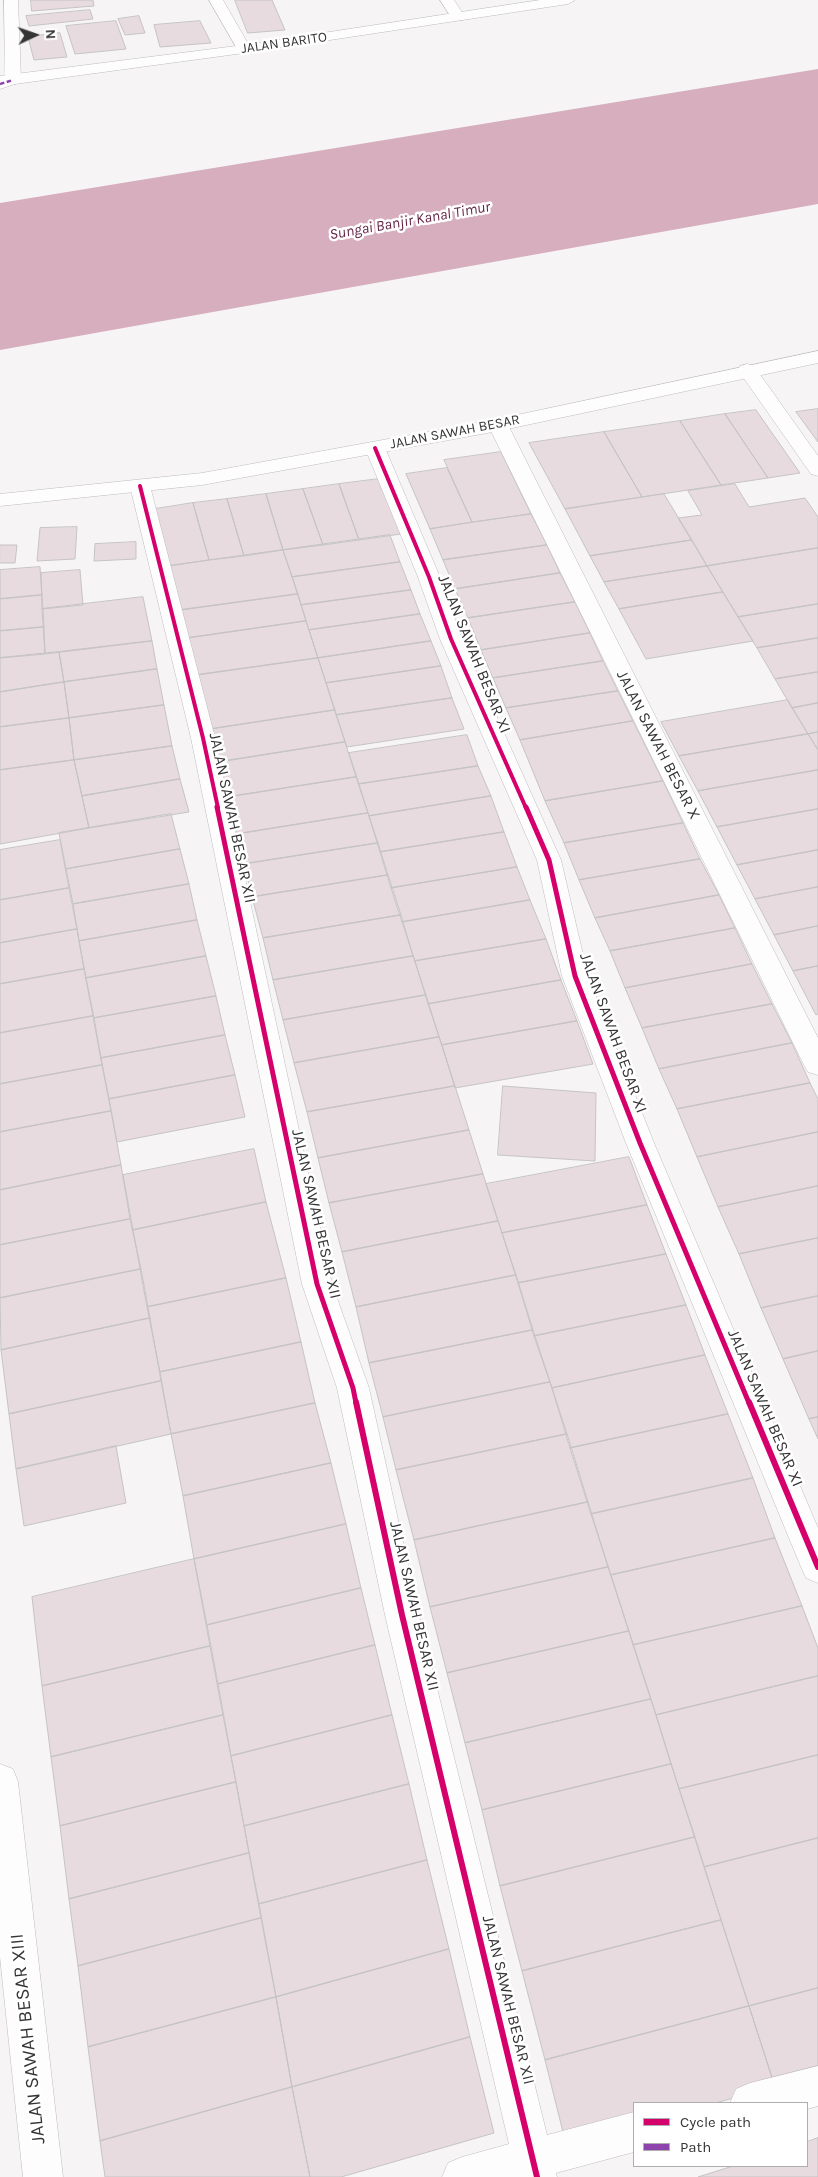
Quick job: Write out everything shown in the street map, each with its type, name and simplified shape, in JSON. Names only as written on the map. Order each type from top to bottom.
[{"type":"street","points":[[4,82],[11,0]]},
{"type":"street","points":[[216,0],[244,49]]},
{"type":"street","points":[[447,0],[458,17]]},
{"type":"street","name":"JALAN BARITO","points":[[4,82],[244,49],[568,0]]},
{"type":"street","name":"JALAN SAWAH BESAR","points":[[0,500],[202,479],[498,425],[747,370],[818,357]]},
{"type":"street","points":[[747,370],[818,470]]},
{"type":"street","name":"JALAN SAWAH BESAR X","points":[[498,425],[818,1066]]},
{"type":"street","name":"JALAN SAWAH BESAR XI","points":[[375,448],[429,577],[451,639],[549,860],[575,976],[640,1143],[818,1568]]},
{"type":"street","name":"JALAN SAWAH BESAR XII","points":[[140,486],[203,738],[317,1284],[353,1388],[402,1615],[535,2168]]},
{"type":"street","name":"JALAN SAWAH BESAR XIII","points":[[0,1782],[43,2177]]},
{"type":"street","points":[[754,2102],[818,2086]]},
{"type":"street","points":[[462,2177],[535,2168],[633,2132]]},
{"type":"water","name":"Sungai Banjir Kanal Timur","points":[[818,69],[818,204],[0,350],[0,203]]},
{"type":"building","points":[[31,0],[93,0],[94,6],[32,11]]},
{"type":"building","points":[[235,0],[272,0],[285,30],[248,33]]},
{"type":"building","points":[[90,10],[93,19],[29,26],[26,16]]},
{"type":"building","points":[[139,16],[145,33],[125,35],[118,19]]},
{"type":"building","points":[[116,21],[126,49],[75,54],[66,26]]},
{"type":"building","points":[[200,21],[211,43],[160,47],[154,25]]},
{"type":"building","points":[[60,33],[67,57],[34,60],[28,37]]},
{"type":"building","points":[[818,409],[818,442],[796,412]]},
{"type":"building","points":[[756,410],[800,473],[768,478],[725,414]]},
{"type":"building","points":[[725,414],[768,478],[721,485],[680,421]]},
{"type":"building","points":[[680,421],[721,485],[642,497],[604,432]]},
{"type":"building","points":[[604,432],[642,497],[565,509],[529,443]]},
{"type":"building","points":[[501,452],[531,514],[472,522],[444,460]]},
{"type":"building","points":[[447,468],[472,522],[430,529],[406,474]]},
{"type":"building","points":[[379,479],[401,534],[359,540],[339,484]]},
{"type":"building","points":[[339,484],[359,540],[323,545],[303,489]]},
{"type":"building","points":[[735,484],[749,507],[805,498],[818,517],[818,548],[707,566],[678,518],[702,515],[688,491]]},
{"type":"building","points":[[303,489],[323,545],[283,550],[266,494]]},
{"type":"building","points":[[266,494],[283,550],[244,556],[227,499]]},
{"type":"building","points":[[664,494],[692,540],[590,556],[565,509]]},
{"type":"building","points":[[227,499],[244,556],[209,560],[193,503]]},
{"type":"building","points":[[193,503],[209,560],[169,566],[155,509]]},
{"type":"building","points":[[531,514],[547,545],[443,560],[430,529]]},
{"type":"building","points":[[77,527],[75,559],[37,561],[40,528]]},
{"type":"building","points":[[390,535],[400,562],[292,577],[283,550]]},
{"type":"building","points":[[692,540],[707,566],[604,582],[590,556]]},
{"type":"building","points":[[136,542],[136,559],[94,561],[95,544]]},
{"type":"building","points":[[0,545],[17,545],[15,563],[0,563]]},
{"type":"building","points":[[547,545],[560,573],[455,589],[443,560]]},
{"type":"building","points":[[818,548],[818,604],[738,617],[707,566]]},
{"type":"building","points":[[283,550],[298,594],[181,610],[169,566]]},
{"type":"building","points":[[400,562],[411,590],[301,605],[292,577]]},
{"type":"building","points":[[707,566],[723,592],[619,609],[604,582]]},
{"type":"building","points":[[40,567],[42,595],[0,599],[0,570]]},
{"type":"building","points":[[80,570],[83,605],[42,609],[41,573]]},
{"type":"building","points":[[560,573],[575,602],[468,618],[455,589]]},
{"type":"building","points":[[411,590],[420,614],[309,630],[301,605]]},
{"type":"building","points":[[723,592],[753,641],[646,659],[619,609]]},
{"type":"building","points":[[298,594],[306,621],[188,638],[181,610]]},
{"type":"building","points":[[42,595],[44,627],[0,631],[0,599]]},
{"type":"building","points":[[143,597],[152,641],[45,654],[42,609]]},
{"type":"building","points":[[575,602],[590,633],[481,650],[468,618]]},
{"type":"building","points":[[818,604],[818,638],[757,648],[738,617]]},
{"type":"building","points":[[420,614],[431,641],[318,658],[309,630]]},
{"type":"building","points":[[306,621],[318,658],[197,675],[188,638]]},
{"type":"building","points":[[44,627],[45,654],[0,658],[0,631]]},
{"type":"building","points":[[590,633],[603,661],[493,678],[481,650]]},
{"type":"building","points":[[818,638],[818,672],[775,679],[757,648]]},
{"type":"building","points":[[152,641],[157,669],[64,682],[59,652]]},
{"type":"building","points":[[431,641],[441,666],[326,683],[318,658]]},
{"type":"building","points":[[59,652],[64,682],[0,692],[0,658]]},
{"type":"building","points":[[318,658],[335,710],[211,729],[197,675]]},
{"type":"building","points":[[603,661],[618,691],[506,708],[493,678]]},
{"type":"building","points":[[441,666],[452,698],[336,715],[326,683]]},
{"type":"building","points":[[157,669],[164,705],[69,718],[64,682]]},
{"type":"building","points":[[818,672],[818,703],[792,708],[775,679]]},
{"type":"building","points":[[64,682],[69,718],[0,727],[0,692]]},
{"type":"building","points":[[618,691],[633,721],[520,740],[506,708]]},
{"type":"building","points":[[452,698],[464,729],[347,747],[336,715]]},
{"type":"building","points":[[788,700],[808,734],[679,756],[661,722]]},
{"type":"building","points":[[818,703],[818,732],[808,734],[792,708]]},
{"type":"building","points":[[164,705],[172,746],[74,760],[69,718]]},
{"type":"building","points":[[335,710],[345,742],[219,762],[211,729]]},
{"type":"building","points":[[69,718],[74,760],[0,770],[0,727]]},
{"type":"building","points":[[633,721],[663,781],[545,801],[520,740]]},
{"type":"building","points":[[818,732],[818,750],[808,734]]},
{"type":"building","points":[[808,734],[818,750],[818,770],[698,791],[679,756]]},
{"type":"building","points":[[467,735],[478,766],[359,784],[349,753]]},
{"type":"building","points":[[345,742],[356,777],[228,797],[219,762]]},
{"type":"building","points":[[172,746],[180,779],[82,796],[74,760]]},
{"type":"building","points":[[74,760],[89,828],[0,844],[0,770]]},
{"type":"building","points":[[478,766],[491,796],[369,816],[359,784]]},
{"type":"building","points":[[818,770],[818,809],[717,827],[698,791]]},
{"type":"building","points":[[356,777],[368,813],[237,834],[228,797]]},
{"type":"building","points":[[180,779],[189,812],[89,828],[82,796]]},
{"type":"building","points":[[663,781],[683,823],[564,843],[545,801]]},
{"type":"building","points":[[491,796],[504,832],[380,852],[369,816]]},
{"type":"building","points":[[818,809],[818,850],[737,865],[717,827]]},
{"type":"building","points":[[368,813],[378,843],[244,864],[237,834]]},
{"type":"building","points":[[171,814],[180,849],[66,869],[59,833]]},
{"type":"building","points":[[683,823],[700,859],[579,880],[564,843]]},
{"type":"building","points":[[504,832],[517,867],[391,888],[380,852]]},
{"type":"building","points":[[60,840],[69,888],[0,900],[0,850]]},
{"type":"building","points":[[378,843],[388,875],[252,897],[244,864]]},
{"type":"building","points":[[180,849],[189,884],[73,904],[66,869]]},
{"type":"building","points":[[818,850],[818,887],[755,899],[737,865]]},
{"type":"building","points":[[700,859],[719,895],[595,918],[579,880]]},
{"type":"building","points":[[517,867],[530,900],[402,922],[391,888]]},
{"type":"building","points":[[388,875],[401,915],[263,938],[252,897]]},
{"type":"building","points":[[189,884],[197,920],[79,941],[73,904]]},
{"type":"building","points":[[818,887],[818,926],[774,935],[755,899]]},
{"type":"building","points":[[69,888],[77,929],[0,943],[0,900]]},
{"type":"building","points":[[719,895],[735,928],[610,951],[595,918]]},
{"type":"building","points":[[530,900],[546,939],[415,961],[402,922]]},
{"type":"building","points":[[401,915],[413,956],[273,980],[263,938]]},
{"type":"building","points":[[197,920],[206,956],[86,978],[79,941]]},
{"type":"building","points":[[818,926],[818,966],[793,971],[774,935]]},
{"type":"building","points":[[735,928],[752,964],[625,988],[610,951]]},
{"type":"building","points":[[77,929],[84,969],[0,984],[0,943]]},
{"type":"building","points":[[546,939],[561,980],[428,1004],[415,961]]},
{"type":"building","points":[[206,956],[216,996],[94,1018],[86,978]]},
{"type":"building","points":[[413,956],[426,995],[283,1020],[273,980]]},
{"type":"building","points":[[752,964],[772,1004],[642,1028],[625,988]]},
{"type":"building","points":[[818,966],[818,1014],[816,1015],[793,971]]},
{"type":"building","points":[[84,969],[93,1016],[0,1033],[0,984]]},
{"type":"building","points":[[561,980],[577,1021],[442,1045],[428,1004]]},
{"type":"building","points":[[426,995],[439,1037],[294,1063],[283,1020]]},
{"type":"building","points":[[216,996],[225,1035],[101,1058],[94,1018]]},
{"type":"building","points":[[772,1004],[792,1043],[659,1069],[642,1028]]},
{"type":"building","points":[[93,1016],[102,1065],[0,1084],[0,1033]]},
{"type":"building","points":[[577,1021],[593,1064],[455,1088],[442,1045]]},
{"type":"building","points":[[225,1035],[235,1075],[109,1099],[101,1058]]},
{"type":"building","points":[[439,1037],[455,1086],[307,1112],[294,1063]]},
{"type":"building","points":[[792,1043],[810,1083],[677,1109],[659,1069]]},
{"type":"building","points":[[102,1065],[111,1111],[0,1132],[0,1084]]},
{"type":"building","points":[[235,1075],[245,1117],[117,1142],[109,1099]]},
{"type":"building","points":[[810,1083],[818,1099],[818,1132],[697,1157],[677,1109]]},
{"type":"building","points":[[455,1086],[469,1130],[318,1158],[307,1112]]},
{"type":"building","points":[[503,1086],[596,1093],[595,1161],[498,1155]]},
{"type":"building","points":[[111,1111],[121,1165],[0,1190],[0,1132]]},
{"type":"building","points":[[469,1130],[483,1174],[329,1203],[318,1158]]},
{"type":"building","points":[[818,1132],[818,1186],[718,1207],[697,1157]]},
{"type":"building","points":[[254,1149],[266,1202],[133,1230],[123,1175]]},
{"type":"building","points":[[629,1157],[647,1205],[502,1233],[486,1184]]},
{"type":"building","points":[[121,1165],[130,1219],[0,1245],[0,1190]]},
{"type":"building","points":[[483,1174],[498,1221],[342,1252],[329,1203]]},
{"type":"building","points":[[818,1186],[818,1238],[739,1254],[718,1207]]},
{"type":"building","points":[[266,1202],[286,1278],[147,1307],[133,1230]]},
{"type":"building","points":[[647,1205],[666,1254],[518,1283],[502,1233]]},
{"type":"building","points":[[130,1219],[141,1269],[0,1298],[0,1245]]},
{"type":"building","points":[[498,1221],[516,1275],[356,1307],[342,1252]]},
{"type":"building","points":[[818,1238],[818,1296],[761,1308],[739,1254]]},
{"type":"building","points":[[666,1254],[686,1305],[534,1336],[518,1283]]},
{"type":"building","points":[[141,1269],[150,1318],[1,1350],[0,1298]]},
{"type":"building","points":[[516,1275],[533,1330],[369,1363],[356,1307]]},
{"type":"building","points":[[286,1278],[301,1342],[160,1372],[147,1307]]},
{"type":"building","points":[[818,1296],[818,1351],[783,1359],[761,1308]]},
{"type":"building","points":[[686,1305],[705,1355],[552,1388],[534,1336]]},
{"type":"building","points":[[150,1318],[161,1381],[9,1414],[1,1350]]},
{"type":"building","points":[[533,1330],[550,1382],[383,1417],[369,1363]]},
{"type":"building","points":[[301,1342],[315,1403],[171,1434],[160,1372]]},
{"type":"building","points":[[818,1351],[818,1417],[809,1419],[783,1359]]},
{"type":"building","points":[[705,1355],[728,1414],[570,1448],[552,1388]]},
{"type":"building","points":[[161,1381],[171,1434],[16,1469],[9,1414]]},
{"type":"building","points":[[550,1382],[567,1434],[396,1470],[383,1417]]},
{"type":"building","points":[[315,1403],[331,1463],[183,1496],[171,1434]]},
{"type":"building","points":[[728,1414],[753,1478],[591,1514],[570,1448]]},
{"type":"building","points":[[818,1417],[818,1439],[809,1419]]},
{"type":"building","points":[[567,1434],[588,1502],[414,1540],[396,1470]]},
{"type":"building","points":[[116,1446],[126,1503],[24,1526],[16,1469]]},
{"type":"building","points":[[331,1463],[346,1524],[194,1559],[183,1496]]},
{"type":"building","points":[[753,1478],[775,1538],[611,1575],[591,1514]]},
{"type":"building","points":[[588,1502],[608,1567],[430,1607],[414,1540]]},
{"type":"building","points":[[346,1524],[361,1588],[207,1625],[194,1559]]},
{"type":"building","points":[[775,1538],[802,1606],[633,1645],[611,1575]]},
{"type":"building","points":[[194,1559],[210,1646],[42,1686],[32,1597]]},
{"type":"building","points":[[608,1567],[629,1631],[447,1673],[430,1607]]},
{"type":"building","points":[[361,1588],[375,1645],[218,1684],[207,1625]]},
{"type":"building","points":[[802,1606],[818,1648],[818,1676],[656,1715],[633,1645]]},
{"type":"building","points":[[629,1631],[651,1699],[465,1743],[447,1673]]},
{"type":"building","points":[[375,1645],[392,1715],[231,1756],[218,1684]]},
{"type":"building","points":[[210,1646],[223,1715],[51,1757],[42,1686]]},
{"type":"building","points":[[818,1676],[818,1755],[679,1789],[656,1715]]},
{"type":"building","points":[[651,1699],[671,1764],[482,1810],[465,1743]]},
{"type":"building","points":[[223,1715],[236,1782],[60,1826],[51,1757]]},
{"type":"building","points":[[392,1715],[409,1784],[244,1826],[231,1756]]},
{"type":"building","points":[[818,1755],[818,1838],[704,1867],[679,1789]]},
{"type":"building","points":[[671,1764],[695,1837],[500,1886],[482,1810]]},
{"type":"building","points":[[236,1782],[249,1853],[69,1899],[60,1826]]},
{"type":"building","points":[[409,1784],[427,1860],[259,1904],[244,1826]]},
{"type":"building","points":[[695,1837],[721,1920],[522,1971],[500,1886]]},
{"type":"building","points":[[818,1838],[818,1988],[749,2006],[704,1867]]},
{"type":"building","points":[[249,1853],[261,1918],[78,1966],[69,1899]]},
{"type":"building","points":[[427,1860],[449,1949],[276,1997],[259,1904]]},
{"type":"building","points":[[261,1918],[276,1997],[88,2047],[78,1966]]},
{"type":"building","points":[[721,1920],[749,2006],[545,2060],[522,1971]]},
{"type":"building","points":[[449,1949],[470,2037],[292,2087],[276,1997]]},
{"type":"building","points":[[818,1988],[818,2075],[775,2087],[749,2006]]},
{"type":"building","points":[[276,1997],[292,2087],[100,2141],[88,2047]]},
{"type":"building","points":[[749,2006],[775,2087],[719,2102],[633,2102],[633,2125],[566,2144],[545,2060]]},
{"type":"building","points":[[470,2037],[494,2133],[341,2177],[310,2177],[292,2087]]},
{"type":"building","points":[[292,2087],[310,2177],[105,2177],[100,2141]]},
{"type":"building","points":[[818,2138],[818,2177],[698,2177],[730,2167],[808,2167],[808,2142]]},
{"type":"marked path","points":[[0,84],[13,80]]},
{"type":"cycle path","points":[[375,448],[429,577],[451,639],[549,860],[575,976],[640,1143],[818,1567]]},
{"type":"cycle path","points":[[140,486],[203,738],[317,1284],[353,1388],[402,1615],[537,2177]]}]
